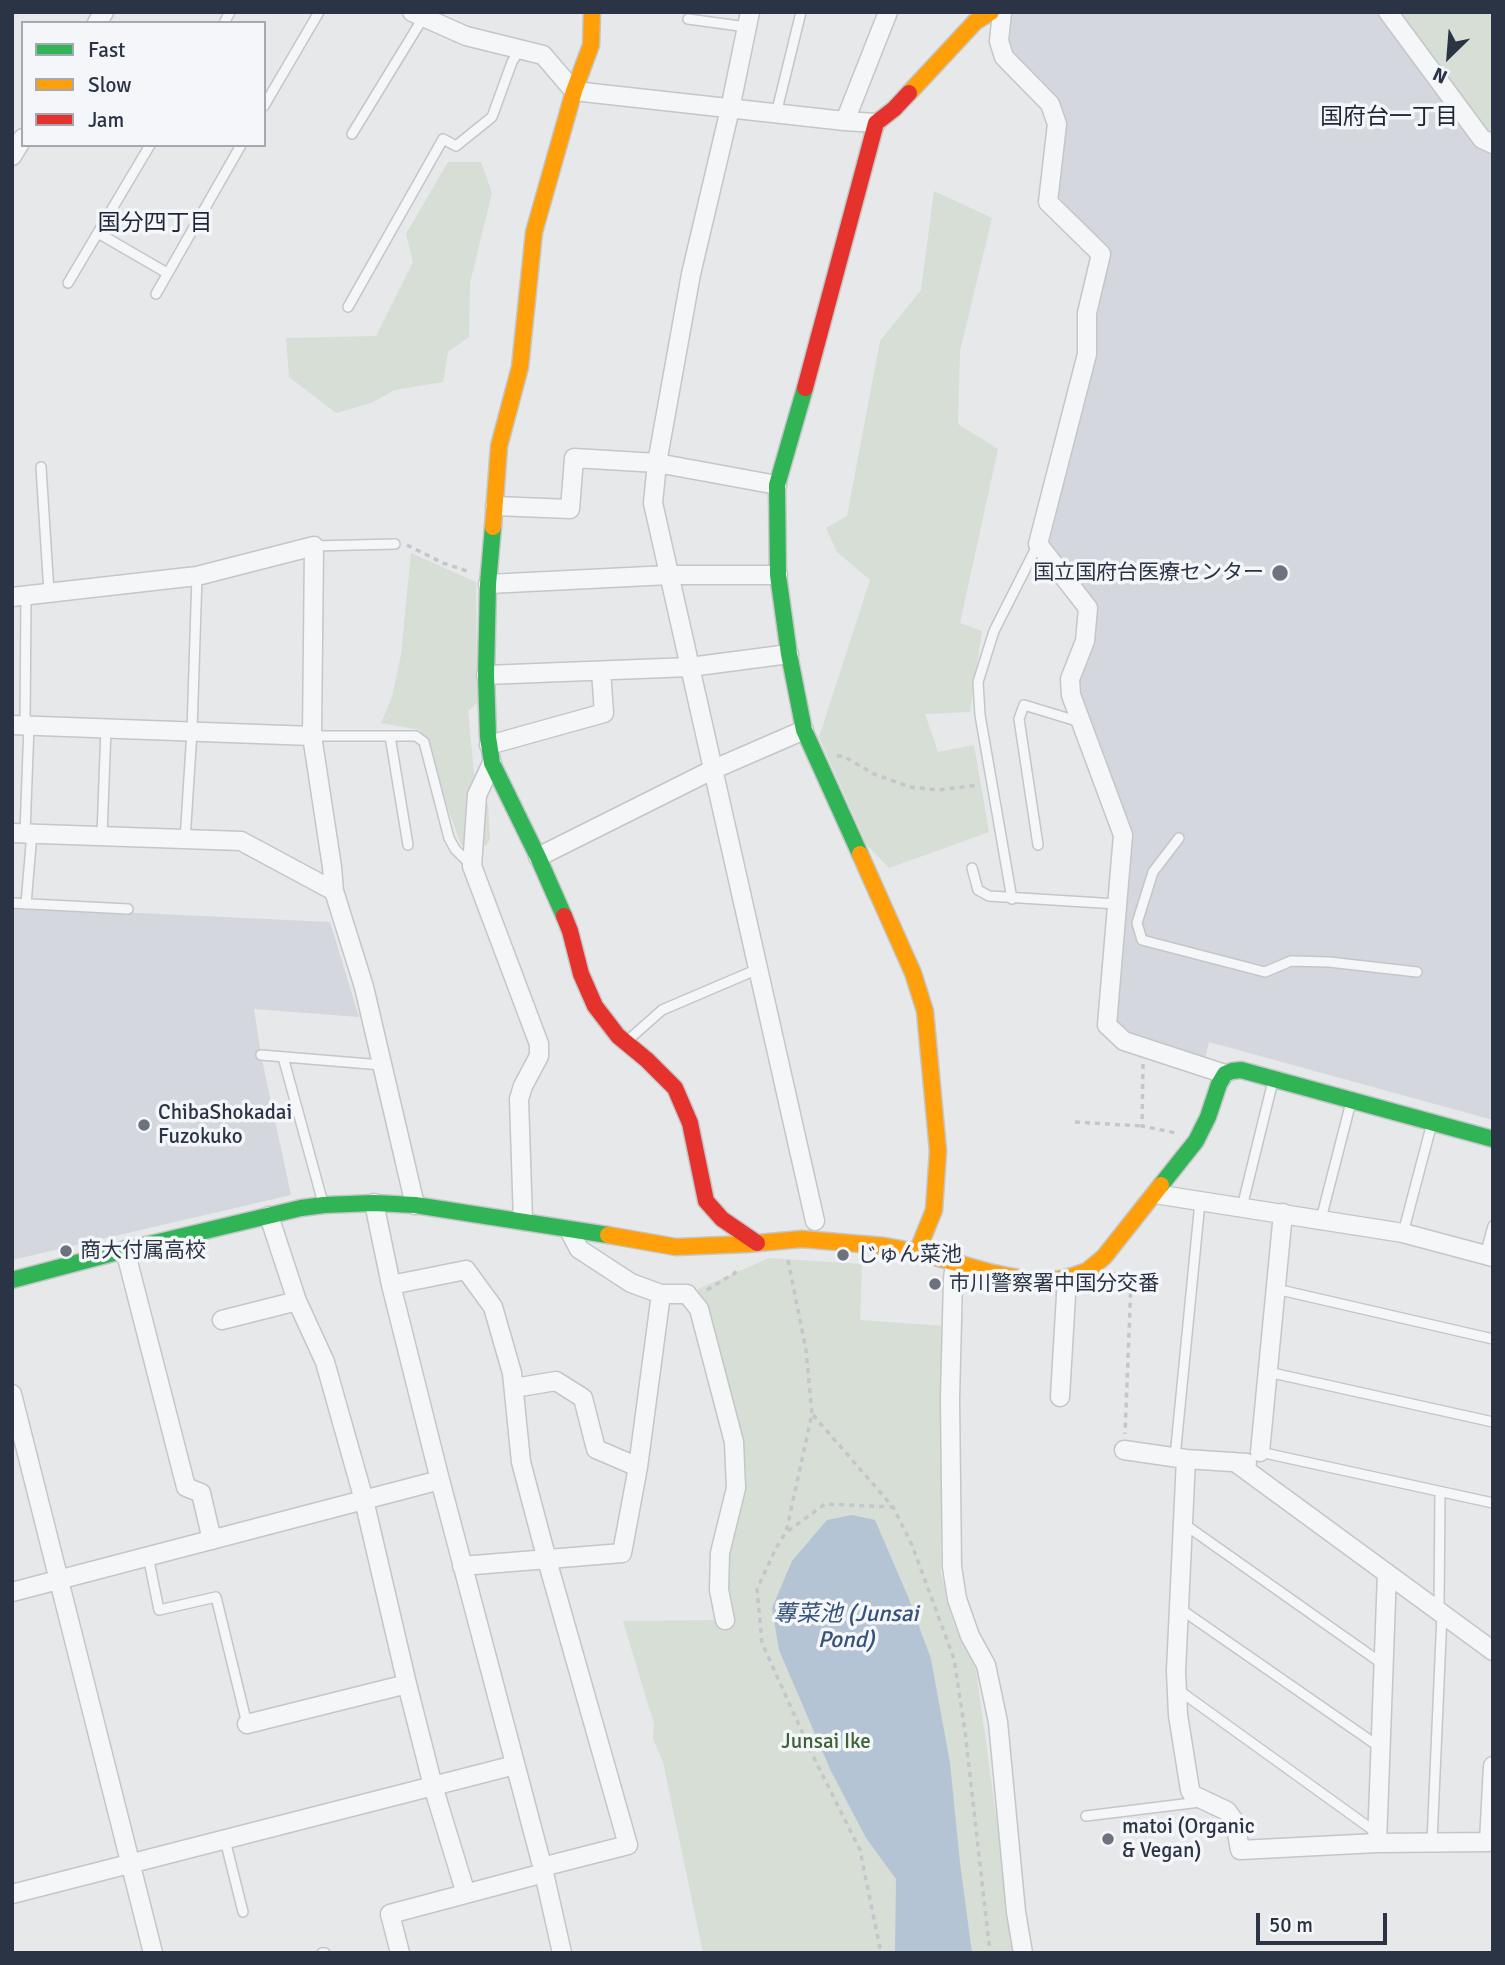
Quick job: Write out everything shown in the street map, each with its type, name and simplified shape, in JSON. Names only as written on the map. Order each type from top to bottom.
[{"type":"street","points":[[592,12],[591,45],[573,91],[534,232],[520,367],[499,446],[488,581],[486,676],[491,754],[502,786],[538,857],[570,931],[581,974],[595,1006],[618,1036],[675,1088],[690,1124],[706,1201],[722,1219],[752,1244]]},
{"type":"street","points":[[845,121],[888,12]]},
{"type":"street","points":[[917,1252],[934,1210],[938,1151],[925,1012],[913,973],[804,730],[789,654],[778,575],[777,485],[876,123],[894,108],[975,22],[991,12]]},
{"type":"street","points":[[1002,12],[999,41],[1004,57],[1049,104],[1057,124],[1048,202],[1101,254],[1087,313],[1087,355],[1038,544],[1088,608],[1085,641],[1070,679],[1071,695],[1124,835],[1107,1025],[1124,1041],[1225,1074]]},
{"type":"street","points":[[1388,12],[1482,139],[1493,144]]},
{"type":"street","points":[[417,15],[466,36],[543,55],[573,91],[876,123]]},
{"type":"street","points":[[748,19],[691,274],[657,463],[653,503],[815,1221]]},
{"type":"street","points":[[495,506],[570,509],[574,457],[657,463],[777,485]]},
{"type":"street","points":[[19,596],[197,576],[314,546],[312,736],[334,891],[364,988],[415,1205]]},
{"type":"street","points":[[488,581],[669,575],[778,575]]},
{"type":"street","points":[[486,676],[690,667],[789,654]]},
{"type":"street","points":[[491,754],[604,713],[601,671]]},
{"type":"street","points":[[22,725],[312,736]]},
{"type":"street","points":[[538,857],[712,770],[804,730]]},
{"type":"street","points":[[491,754],[477,795],[472,866],[539,1044],[539,1056],[519,1099],[523,1221]]},
{"type":"street","points":[[23,833],[241,841],[334,891]]},
{"type":"street","points":[[12,1280],[269,1216],[324,1205],[374,1203],[415,1205],[676,1247],[818,1239],[885,1246],[1028,1280],[1048,1281],[1067,1278],[1097,1263],[1196,1141],[1208,1117],[1219,1084],[1225,1074],[1231,1071],[1241,1070],[1493,1139]]},
{"type":"street","points":[[1155,1194],[1404,1233],[1489,1256]]},
{"type":"street","points":[[374,1203],[391,1286],[543,1870],[562,1953]]},
{"type":"street","points":[[1124,1450],[1180,1458],[1254,1463],[1262,1452],[1283,1213]]},
{"type":"street","points":[[269,1216],[297,1301],[325,1362],[364,1500],[433,1786],[466,1894]]},
{"type":"street","points":[[569,1230],[579,1250],[631,1283],[661,1294],[687,1294],[699,1309],[734,1442],[736,1488],[720,1553],[719,1590],[725,1619]]},
{"type":"street","points":[[125,1250],[186,1487],[201,1493],[212,1540]]},
{"type":"street","points":[[955,1263],[950,1399],[952,1567],[957,1599],[970,1636],[986,1665],[998,1722],[1016,1912],[1023,1953]]},
{"type":"street","points":[[391,1286],[466,1270],[493,1307],[512,1373],[521,1462],[628,1845],[390,1914],[400,1953]]},
{"type":"street","points":[[1060,1396],[1067,1278]]},
{"type":"street","points":[[462,1566],[622,1553],[638,1467],[661,1294]]},
{"type":"street","points":[[222,1320],[297,1301]]},
{"type":"street","points":[[514,1388],[556,1381],[583,1398],[596,1449],[638,1467]]},
{"type":"street","points":[[12,1394],[153,1953]]},
{"type":"street","points":[[1180,1458],[1183,1523],[1176,1671],[1178,1715],[1190,1790],[1193,1796],[1227,1811],[1235,1822],[1240,1850],[1377,1838],[1489,1842],[1493,1766]]},
{"type":"street","points":[[1235,1462],[1493,1651]]},
{"type":"street","points":[[12,1591],[440,1480]]},
{"type":"street","points":[[1377,1838],[1387,1573]]},
{"type":"street","points":[[247,1724],[407,1684]]},
{"type":"street","points":[[12,1894],[515,1765]]},
{"type":"lane","points":[[266,103],[319,12]]},
{"type":"lane","points":[[776,114],[801,12]]},
{"type":"lane","points":[[352,134],[417,15]]},
{"type":"lane","points":[[688,19],[748,19]]},
{"type":"lane","points":[[348,307],[443,139],[457,146],[492,117],[512,62],[520,49]]},
{"type":"lane","points":[[68,283],[149,147]]},
{"type":"lane","points":[[156,294],[241,147]]},
{"type":"lane","points":[[98,233],[167,273]]},
{"type":"lane","points":[[41,467],[49,593]]},
{"type":"lane","points":[[314,546],[395,544]]},
{"type":"lane","points":[[1012,899],[980,715],[978,682],[994,631],[1038,544]]},
{"type":"lane","points":[[185,840],[197,576]]},
{"type":"lane","points":[[19,596],[26,904]]},
{"type":"lane","points":[[1038,845],[1019,719],[1024,705],[1080,722]]},
{"type":"lane","points":[[102,835],[106,728]]},
{"type":"lane","points":[[312,736],[416,736],[424,742],[449,838],[455,849],[472,866]]},
{"type":"lane","points":[[390,736],[408,845]]},
{"type":"lane","points":[[1179,838],[1153,872],[1137,923],[1142,940],[1265,972],[1291,961],[1329,962],[1417,972]]},
{"type":"lane","points":[[972,868],[978,890],[989,896],[1117,904]]},
{"type":"lane","points":[[12,903],[128,909]]},
{"type":"lane","points":[[626,1042],[662,1010],[758,969]]},
{"type":"lane","points":[[261,1055],[382,1065]]},
{"type":"lane","points":[[283,1057],[324,1205]]},
{"type":"lane","points":[[1242,1207],[1273,1079]]},
{"type":"lane","points":[[1321,1219],[1352,1100]]},
{"type":"lane","points":[[1404,1233],[1432,1122]]},
{"type":"lane","points":[[1180,1458],[1200,1202]]},
{"type":"lane","points":[[1489,1256],[1493,1226]]},
{"type":"lane","points":[[1276,1289],[1493,1339]]},
{"type":"lane","points":[[1268,1372],[1493,1422]]},
{"type":"lane","points":[[1262,1452],[1493,1503]]},
{"type":"lane","points":[[1432,1842],[1441,1613],[1440,1492]]},
{"type":"lane","points":[[1183,1523],[1384,1665]]},
{"type":"lane","points":[[148,1556],[159,1610],[216,1597],[247,1724]]},
{"type":"lane","points":[[1179,1608],[1381,1748]]},
{"type":"lane","points":[[1177,1689],[1377,1838]]},
{"type":"lane","points":[[1086,1816],[1205,1801]]},
{"type":"lane","points":[[225,1840],[243,1912]]},
{"type":"path","points":[[395,544],[408,545],[488,581]]},
{"type":"path","points":[[817,758],[844,756],[874,774],[910,787],[938,790],[992,783]]},
{"type":"path","points":[[1142,1126],[1143,1048]]},
{"type":"path","points":[[1075,1122],[1142,1126],[1185,1135],[1196,1141]]},
{"type":"path","points":[[785,1241],[806,1350],[811,1414],[786,1532],[757,1589],[762,1643],[812,1754],[860,1850],[881,1953]]},
{"type":"path","points":[[687,1294],[704,1292],[735,1273],[752,1244]]},
{"type":"path","points":[[1097,1263],[1131,1282],[1124,1450]]},
{"type":"path","points":[[811,1414],[893,1507],[912,1545],[954,1659],[965,1731],[990,1953]]},
{"type":"path","points":[[786,1532],[825,1504],[893,1507]]},
{"type":"shaded area","name":"国立国府台医療センター","points":[[1014,12],[1383,12],[1477,147],[1493,154],[1493,1120],[1209,1042],[1205,1058],[1132,1040],[1119,1029],[1114,1015],[1129,834],[1077,695],[1077,678],[1095,614],[1043,543],[1092,306],[1107,247],[1064,208],[1056,188],[1064,112],[1053,95],[1015,55],[1009,43],[1010,16]]},
{"type":"shaded area","name":"ChibaShokadai Fuzokuko","points":[[12,907],[330,922],[359,1017],[254,1009],[261,1055],[291,1195],[12,1260]]},
{"type":"green space","points":[[1398,12],[1493,12],[1493,133],[1489,131]]},
{"type":"green space","points":[[448,162],[481,162],[492,193],[470,283],[469,337],[448,352],[443,382],[395,390],[371,403],[336,413],[289,377],[286,338],[376,336],[413,262],[406,234]]},
{"type":"green space","points":[[934,191],[992,218],[960,351],[958,424],[998,449],[960,623],[982,631],[970,712],[925,714],[938,752],[974,745],[989,832],[889,868],[867,845],[819,737],[870,580],[837,552],[826,528],[847,516],[880,341],[921,290]]},
{"type":"green space","points":[[411,553],[476,582],[477,703],[468,711],[475,784],[488,805],[490,839],[486,846],[461,845],[420,730],[381,723],[392,697],[401,655]]},
{"type":"green space","name":"Junsai Ike","points":[[769,1258],[862,1264],[860,1320],[944,1326],[941,1574],[954,1624],[976,1670],[1015,1953],[703,1953],[663,1762],[653,1739],[654,1724],[623,1621],[725,1620],[719,1590],[736,1488],[699,1310],[687,1294]]},
{"type":"water","name":"蓴菜池 (Junsai Pond)","points":[[852,1515],[875,1520],[931,1659],[950,1763],[972,1953],[895,1953],[896,1879],[866,1838],[830,1769],[779,1650],[772,1608],[792,1561],[827,1520]]},
{"type":"traffic: fast","points":[[805,388],[777,485],[778,575],[789,654],[804,730],[860,854]]},
{"type":"traffic: fast","points":[[493,527],[488,584],[486,675],[488,737],[492,763],[564,916]]},
{"type":"traffic: fast","points":[[1161,1185],[1196,1141],[1208,1117],[1219,1084],[1225,1074],[1232,1071],[1241,1070],[1493,1139]]},
{"type":"traffic: fast","points":[[12,1280],[125,1250],[301,1208],[324,1205],[415,1205],[608,1235]]},
{"type":"traffic: slow","points":[[493,527],[499,446],[520,367],[534,232],[574,91],[591,45],[592,12]]},
{"type":"traffic: slow","points":[[909,93],[975,22],[991,12]]},
{"type":"traffic: slow","points":[[860,854],[913,973],[925,1011],[938,1151],[934,1210],[917,1252]]},
{"type":"traffic: slow","points":[[608,1235],[676,1247],[802,1239],[885,1246],[989,1272],[1048,1281],[1087,1271],[1104,1257],[1161,1185]]},
{"type":"traffic: jam","points":[[805,388],[876,123],[909,93]]},
{"type":"traffic: jam","points":[[564,916],[581,974],[595,1006],[618,1036],[675,1088],[690,1123],[706,1201],[722,1219],[757,1243]]},
{"type":"place","name":"国立国府台医療センター","points":[[1280,573]]},
{"type":"place","name":"ChibaShokadai Fuzokuko","points":[[144,1125]]},
{"type":"place","name":"商大付属高校","points":[[66,1251]]},
{"type":"place","name":"じゅん菜池","points":[[843,1255]]},
{"type":"place","name":"市川警察署中国分交番","points":[[935,1284]]},
{"type":"place","name":"matoi (Organic & Vegan)","points":[[1108,1839]]},
{"type":"district","name":"国府台一丁目","points":[[1389,118]]},
{"type":"district","name":"国分四丁目","points":[[155,224]]}]
